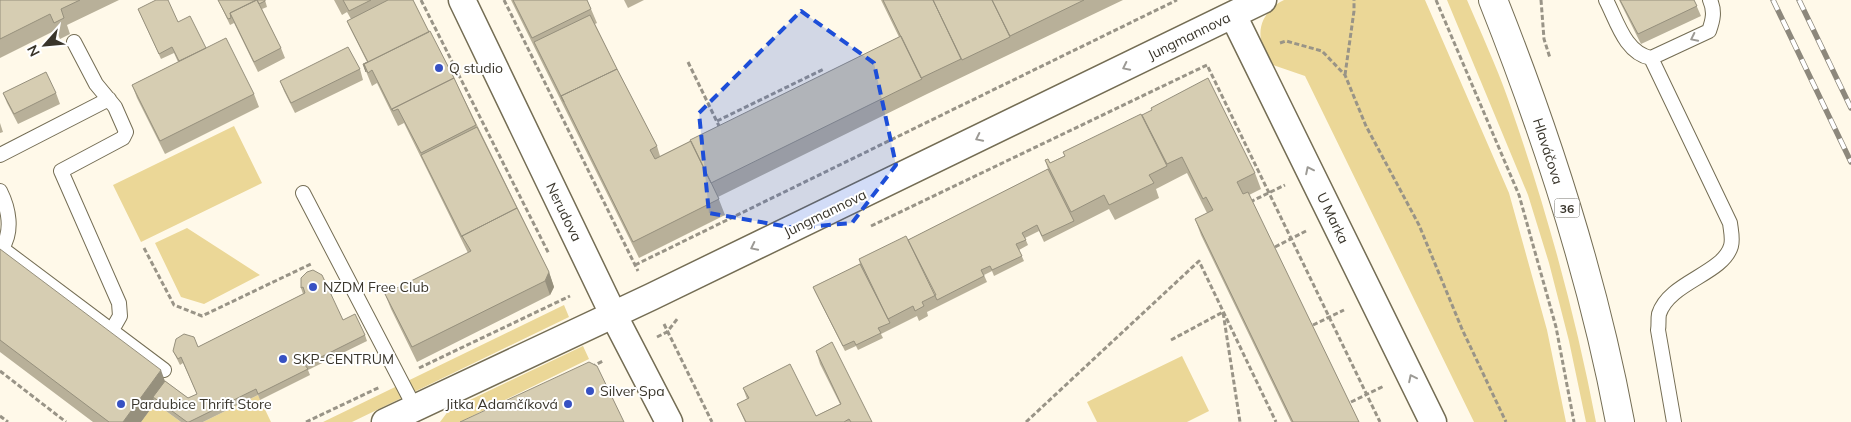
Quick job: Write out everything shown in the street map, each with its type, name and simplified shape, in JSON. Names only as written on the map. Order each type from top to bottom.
[{"type":"main road","name":"Hlaváčova","points":[[1493,0],[1547,146],[1575,234],[1598,320],[1620,422]]},
{"type":"street","name":"Nerudova","points":[[462,0],[614,314],[669,422]]},
{"type":"street","name":"Jungmannova","points":[[385,422],[614,314],[1263,0]]},
{"type":"street","name":"U Marka","points":[[1233,15],[1433,422]]},
{"type":"lane","points":[[1606,0],[1630,48],[1642,56],[1651,58],[1709,31],[1713,18],[1710,0]]},
{"type":"lane","points":[[74,42],[96,84],[110,99],[125,128],[125,135],[120,140],[61,171],[119,303],[120,316],[112,330]]},
{"type":"lane","points":[[1651,58],[1730,224],[1732,240],[1730,249],[1722,260],[1678,290],[1666,301],[1659,314],[1658,330],[1674,422]]},
{"type":"lane","points":[[0,154],[110,99]]},
{"type":"lane","points":[[0,190],[5,201],[9,229],[9,236],[1,248],[164,370]]},
{"type":"lane","points":[[303,193],[415,408]]},
{"type":"path","points":[[421,0],[552,261]]},
{"type":"path","points":[[504,0],[635,265],[1177,0]]},
{"type":"path","points":[[1345,75],[1354,0]]},
{"type":"path","points":[[1436,0],[1519,195],[1556,327],[1574,422]]},
{"type":"path","points":[[1252,55],[1286,41],[1322,51],[1345,75],[1366,126],[1419,225],[1462,329],[1506,422]]},
{"type":"path","points":[[688,62],[723,133]]},
{"type":"path","points":[[864,229],[1207,65],[1380,422]]},
{"type":"path","points":[[717,121],[824,69]]},
{"type":"path","points":[[780,90],[783,96]]},
{"type":"path","points":[[1250,202],[1310,172]]},
{"type":"path","points":[[144,248],[174,305],[202,316],[334,253]]},
{"type":"path","points":[[1026,422],[1199,261],[1276,422]]},
{"type":"path","points":[[306,422],[570,296],[566,288]]},
{"type":"path","points":[[1172,340],[1223,312]]},
{"type":"path","points":[[1223,312],[1240,422]]},
{"type":"path","points":[[686,314],[678,318],[667,332],[712,422]]},
{"type":"path","points":[[584,369],[602,361]]},
{"type":"path","points":[[0,372],[66,422]]},
{"type":"path","points":[[1351,402],[1409,373]]},
{"type":"path","points":[[0,416],[8,422]]},
{"type":"highlighted area","points":[[801,11],[874,63],[896,165],[852,223],[795,228],[709,213],[699,113]]},
{"type":"shaded area","points":[[1284,0],[1425,0],[1509,193],[1547,330],[1566,422],[1474,422],[1305,76],[1273,65],[1262,43],[1261,30],[1265,17],[1273,7]]},
{"type":"shaded area","points":[[1447,0],[1467,0],[1508,99],[1547,218],[1579,340],[1596,422],[1586,422],[1569,341],[1549,263],[1528,195]]},
{"type":"shaded area","points":[[234,126],[262,183],[141,242],[113,185]]},
{"type":"shaded area","points":[[187,228],[260,275],[204,304],[181,297],[155,243]]},
{"type":"shaded area","points":[[564,305],[569,317],[352,422],[323,422]]},
{"type":"shaded area","points":[[583,346],[589,359],[460,422],[440,422],[449,410]]},
{"type":"shaded area","points":[[1182,356],[1209,411],[1187,422],[1097,422],[1087,402]]},
{"type":"shaded area","points":[[258,395],[271,422],[203,422]]},
{"type":"shaded area","points":[[155,403],[181,422],[141,422]]},
{"type":"building","points":[[0,0],[80,0],[61,9],[64,18],[54,23],[50,14],[0,39]]},
{"type":"building","points":[[156,0],[168,0],[178,22],[190,16],[206,48],[179,61],[172,47],[159,54],[138,9]]},
{"type":"building","points":[[218,0],[256,0],[230,13],[231,18],[228,19]]},
{"type":"building","points":[[257,0],[281,48],[254,62],[230,13]]},
{"type":"building","points":[[257,0],[265,0],[265,1],[259,4]]},
{"type":"building","points":[[343,0],[371,0],[349,11]]},
{"type":"building","points":[[388,0],[413,0],[429,32],[364,64],[366,72],[363,64],[368,62],[347,21]]},
{"type":"building","points":[[513,0],[587,0],[591,9],[532,38]]},
{"type":"building","points":[[883,0],[933,0],[961,59],[921,78]]},
{"type":"building","points":[[933,0],[992,0],[1010,37],[962,60]]},
{"type":"building","points":[[992,0],[1084,0],[1010,36]]},
{"type":"building","points":[[1620,0],[1694,0],[1697,6],[1638,34]]},
{"type":"building","points":[[590,15],[617,69],[561,96],[534,42]]},
{"type":"building","points":[[430,31],[454,78],[392,110],[372,70],[368,73],[364,64]]},
{"type":"building","points":[[901,36],[922,79],[711,183],[690,140]]},
{"type":"building","points":[[226,38],[254,94],[160,141],[132,85]]},
{"type":"building","points":[[348,47],[360,69],[291,103],[280,81]]},
{"type":"building","points":[[617,69],[657,146],[650,150],[655,159],[691,141],[719,199],[633,242],[561,96]]},
{"type":"building","points":[[46,72],[56,93],[14,114],[3,93]]},
{"type":"building","points":[[454,78],[476,125],[421,153],[398,109],[393,111],[392,109]]},
{"type":"building","points":[[1208,78],[1255,173],[1237,182],[1243,194],[1248,192],[1359,422],[1293,422],[1195,219],[1213,210],[1206,197],[1203,199],[1182,157],[1167,164],[1142,115],[1152,110],[1151,108]]},
{"type":"building","points":[[1141,114],[1167,166],[1149,175],[1154,183],[1109,205],[1104,195],[1071,212],[1045,160],[1048,159],[1050,163],[1065,156],[1063,152]]},
{"type":"building","points":[[477,127],[517,208],[462,237],[421,155]]},
{"type":"building","points":[[1048,169],[1074,221],[1042,236],[1037,225],[1022,233],[1026,240],[1016,244],[1022,256],[992,270],[990,266],[981,270],[984,276],[937,300],[908,240]]},
{"type":"building","points":[[517,208],[549,272],[545,281],[412,347],[385,294],[471,251],[462,236]]},
{"type":"building","points":[[906,236],[936,295],[922,302],[924,306],[915,311],[913,306],[888,319],[859,259]]},
{"type":"building","points":[[0,249],[161,370],[123,422],[109,422],[0,340]]},
{"type":"building","points":[[860,264],[890,323],[878,328],[881,333],[856,345],[854,341],[843,346],[813,287]]},
{"type":"building","points":[[313,270],[322,275],[343,320],[355,314],[365,335],[305,365],[308,369],[258,394],[256,389],[189,422],[153,397],[165,381],[188,398],[197,394],[181,357],[178,359],[173,351],[176,339],[184,334],[194,337],[198,347],[305,293],[303,287],[301,288],[301,278],[307,272]]},
{"type":"building","points":[[832,342],[872,422],[851,422],[849,419],[844,422],[746,422],[737,404],[749,398],[743,388],[790,364],[816,416],[841,404],[816,351]]},
{"type":"building","points":[[589,362],[597,366],[624,422],[460,422]]},
{"type":"railway","points":[[1773,0],[1851,162]]},
{"type":"railway","points":[[1799,0],[1851,108]]},
{"type":"place","name":"Q studio","points":[[439,68]]},
{"type":"place","name":"NZDM Free Club","points":[[313,287]]},
{"type":"place","name":"SKP-CENTRUM","points":[[283,359]]},
{"type":"place","name":"Silver Spa","points":[[590,391]]},
{"type":"place","name":"Pardubice Thrift Store","points":[[121,404]]},
{"type":"place","name":"Jitka Adamčíková","points":[[568,404]]}]
